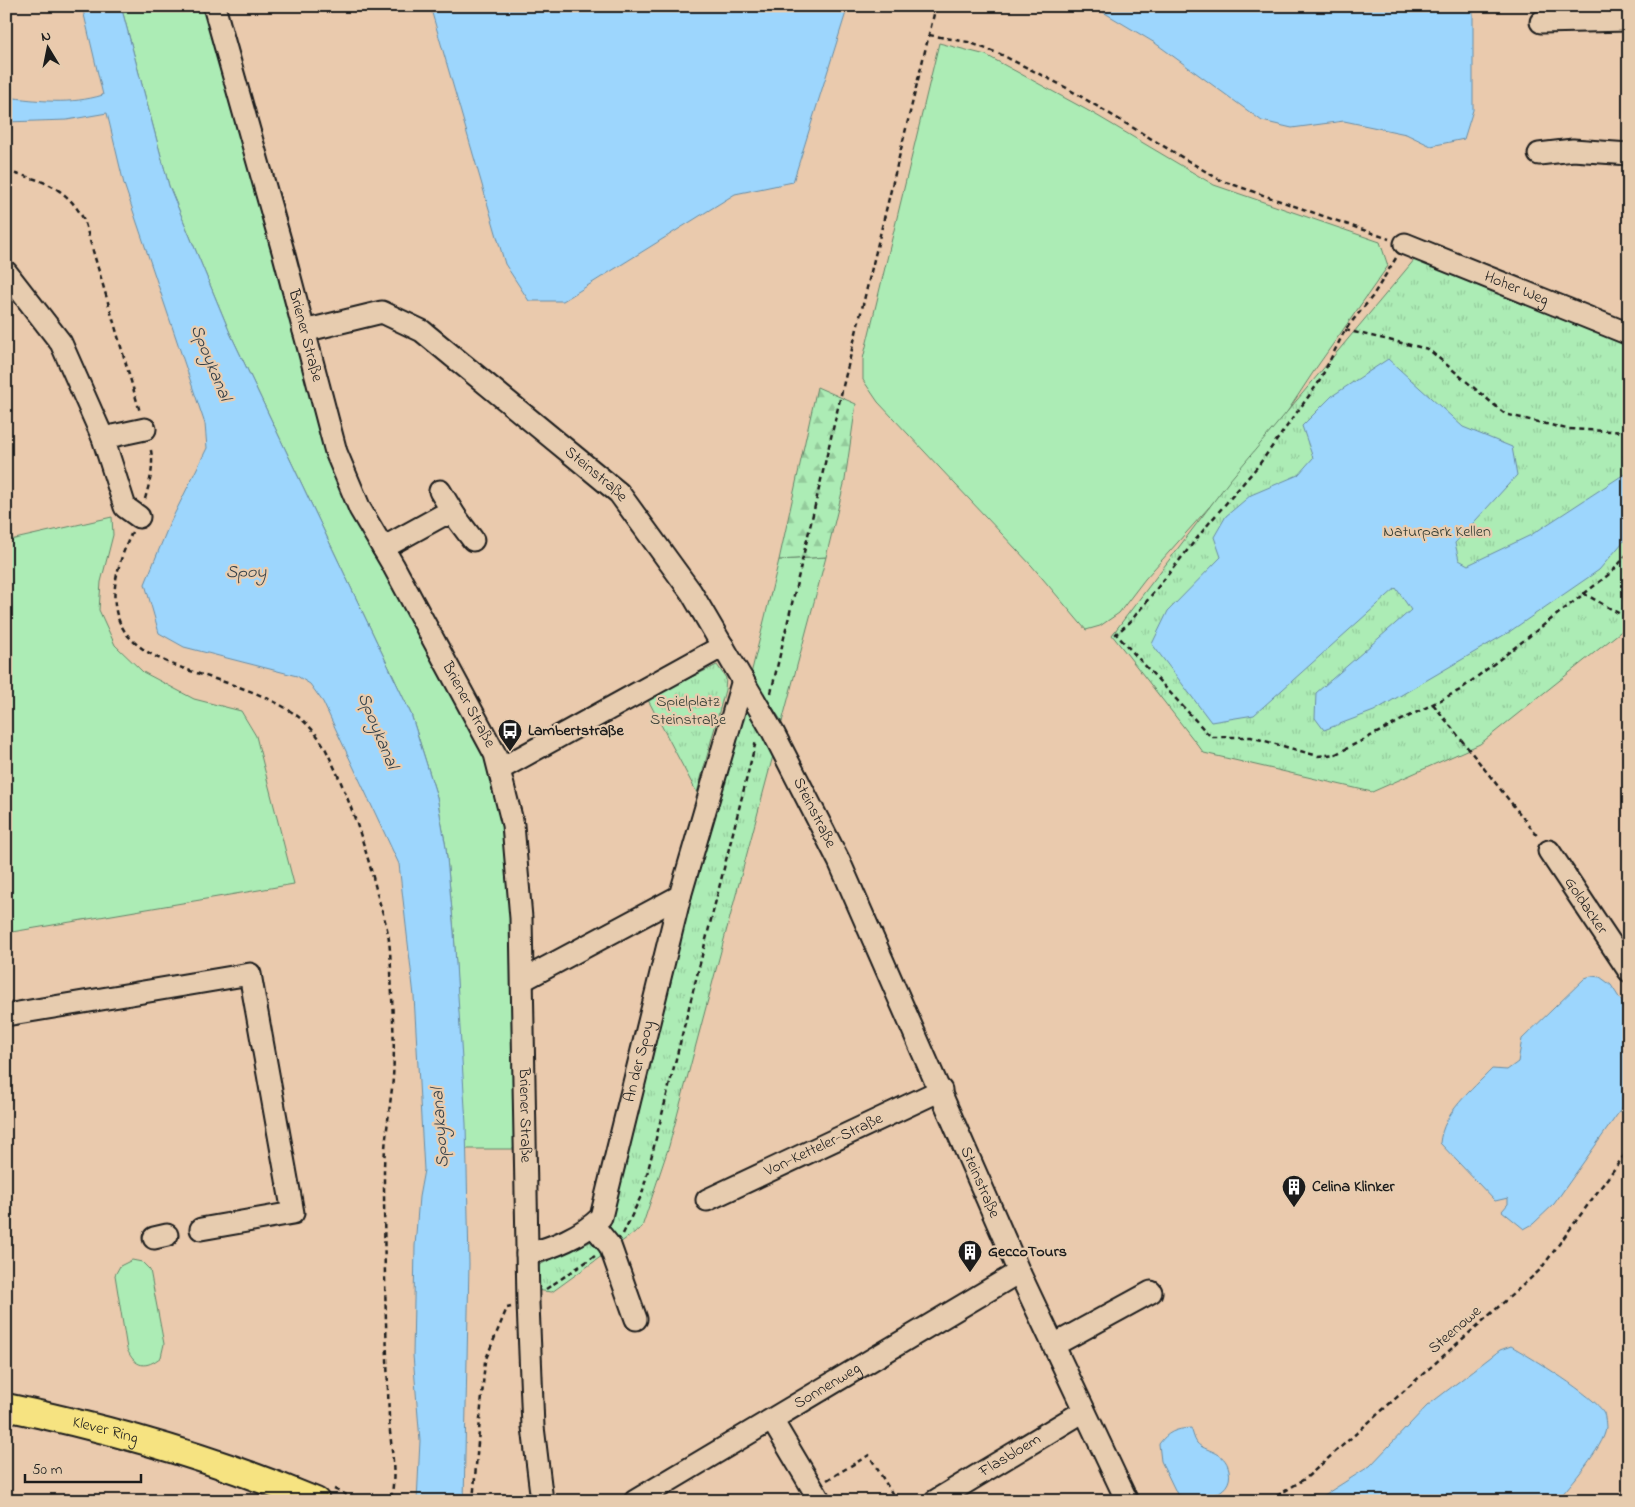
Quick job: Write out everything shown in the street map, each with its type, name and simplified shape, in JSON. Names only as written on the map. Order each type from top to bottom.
[{"type":"main road","name":"Klever Ring","points":[[6,1407],[87,1424],[187,1453],[320,1496]]},
{"type":"street","name":"Briener Straße","points":[[214,6],[336,452],[360,509],[486,735],[500,769],[513,825],[519,878],[523,980],[528,1303],[533,1427],[542,1501]]},
{"type":"street","points":[[1541,22],[1629,20]]},
{"type":"street","points":[[1539,154],[1573,150],[1629,154]]},
{"type":"street","name":"Hoher Weg","points":[[1405,244],[1629,334]]},
{"type":"street","points":[[6,272],[61,343],[104,438],[126,507],[139,517]]},
{"type":"street","name":"Steinstraße","points":[[304,331],[382,312],[422,331],[619,493],[691,592],[764,716],[839,861],[941,1090],[1019,1272],[1127,1501]]},
{"type":"street","points":[[104,438],[145,429]]},
{"type":"street","points":[[440,491],[472,540]]},
{"type":"street","points":[[383,548],[443,515],[455,516]]},
{"type":"street","points":[[500,769],[723,646]]},
{"type":"street","name":"An der Spoy","points":[[593,1225],[600,1218],[680,896],[743,680]]},
{"type":"street","name":"Goldacker","points":[[1549,851],[1626,961]]},
{"type":"street","points":[[523,980],[680,896]]},
{"type":"street","points":[[6,1015],[250,974],[293,1213],[201,1229]]},
{"type":"street","name":"Von-Ketteler-Straße","points":[[707,1200],[941,1090]]},
{"type":"street","points":[[527,1254],[547,1249],[593,1225],[610,1246],[636,1319]]},
{"type":"street","name":"Sonnenweg","points":[[635,1501],[1019,1272]]},
{"type":"street","points":[[1054,1345],[1151,1292]]},
{"type":"street","name":"Flasbloem","points":[[935,1501],[1084,1411]]},
{"type":"street","points":[[772,1420],[816,1495]]},
{"type":"path","points":[[778,666],[844,382],[936,6]]},
{"type":"path","points":[[929,35],[968,42],[1041,74],[1220,180],[1405,244],[1372,297],[1345,330],[1319,382],[1258,466],[1210,522],[1130,622],[1116,634],[1211,737],[1251,737],[1318,756],[1336,754],[1460,690],[1612,572],[1629,552]]},
{"type":"path","points":[[6,172],[44,182],[63,192],[76,205],[84,220],[153,458],[150,481],[139,517],[115,577],[114,594],[121,626],[132,642],[148,654],[252,692],[293,712],[316,731],[327,751],[359,831],[375,882],[389,939],[394,1047],[391,1095],[385,1128],[384,1170],[389,1419],[394,1471],[393,1491],[390,1501]]},
{"type":"path","points":[[1345,330],[1428,349],[1505,414],[1567,429],[1629,432]]},
{"type":"path","points":[[1583,593],[1629,619]]},
{"type":"path","points":[[1433,704],[1549,851]]},
{"type":"path","points":[[473,1501],[485,1361],[507,1308],[528,1303],[610,1246],[623,1235],[642,1194],[757,735],[764,716]]},
{"type":"path","name":"Steenowe","points":[[1269,1501],[1306,1478],[1540,1270],[1629,1149]]},
{"type":"path","points":[[816,1495],[869,1455],[896,1500]]},
{"type":"path","points":[[320,1496],[360,1501]]},
{"type":"green space","points":[[121,6],[206,6],[351,505],[388,580],[460,706],[482,750],[498,795],[508,850],[517,1149],[466,1149],[454,932],[446,848],[437,797],[411,714],[230,333],[169,186]]},
{"type":"green space","points":[[939,43],[986,55],[1096,115],[1214,185],[1380,242],[1388,266],[1314,371],[1268,441],[1145,579],[1119,613],[1100,626],[1086,630],[1032,566],[878,402],[863,380],[863,359]]},
{"type":"green space","name":"Naturpark Kellen","points":[[1415,259],[1629,344],[1629,625],[1480,744],[1372,792],[1204,753],[1112,635],[1230,480]]},
{"type":"green space","points":[[817,387],[856,404],[845,480],[826,557],[779,560]]},
{"type":"green space","points":[[112,517],[113,535],[101,582],[99,610],[115,645],[143,672],[194,699],[241,711],[256,736],[294,884],[6,933],[6,541]]},
{"type":"green space","points":[[826,557],[782,722],[751,674],[779,560]]},
{"type":"green space","name":"Spielplatz Steinstraße","points":[[717,665],[726,678],[725,690],[697,793],[647,698]]},
{"type":"green space","points":[[751,674],[782,722],[669,1146],[642,1227],[552,1292],[534,1290],[539,1265],[590,1242],[611,1225],[621,1175],[707,833]]},
{"type":"green space","points":[[132,1260],[142,1262],[150,1270],[164,1344],[161,1357],[146,1365],[137,1363],[127,1349],[115,1275],[120,1266]]},
{"type":"water","name":"Spoy","points":[[82,6],[121,6],[169,186],[230,333],[411,714],[437,797],[446,848],[454,932],[466,1124],[469,1264],[464,1501],[417,1501],[420,1441],[413,1355],[415,1246],[419,1197],[424,1170],[414,996],[399,864],[323,702],[310,684],[297,676],[184,647],[159,633],[145,584],[169,525],[207,448],[205,424],[124,184],[107,113],[67,120],[6,122],[6,97],[43,101],[67,101],[103,95]]},
{"type":"water","points":[[430,6],[848,6],[793,182],[735,194],[563,301],[529,301],[505,264]]},
{"type":"water","points":[[1093,6],[1473,6],[1473,110],[1464,139],[1431,146],[1406,134],[1344,121],[1292,128],[1262,121],[1155,43]]},
{"type":"water","points":[[1388,359],[1463,427],[1512,447],[1517,475],[1455,543],[1459,560],[1468,565],[1531,535],[1629,471],[1629,535],[1599,570],[1509,632],[1374,711],[1324,730],[1315,718],[1316,693],[1411,610],[1396,588],[1254,715],[1211,722],[1152,644],[1168,611],[1221,557],[1214,537],[1226,516],[1251,495],[1298,475],[1313,458],[1302,426],[1332,396]]},
{"type":"water","points":[[1591,976],[1600,977],[1611,985],[1629,1013],[1629,1098],[1554,1204],[1533,1224],[1524,1229],[1502,1211],[1508,1204],[1508,1198],[1495,1201],[1440,1143],[1442,1132],[1446,1121],[1467,1094],[1492,1069],[1507,1070],[1518,1062],[1522,1039],[1585,978]]},
{"type":"water","points":[[1511,1346],[1576,1387],[1589,1397],[1604,1413],[1606,1428],[1604,1436],[1585,1466],[1557,1501],[1315,1501],[1370,1466],[1427,1406],[1500,1350]]},
{"type":"water","points":[[1191,1428],[1197,1443],[1219,1455],[1227,1463],[1229,1479],[1226,1486],[1220,1492],[1203,1497],[1177,1494],[1161,1461],[1159,1444],[1162,1440],[1172,1432]]},
{"type":"place","name":"Lambertstraße","points":[[510,752]]},
{"type":"place","name":"Celina Klinker","points":[[1294,1208]]},
{"type":"place","name":"GeccoTours","points":[[970,1273]]},
{"type":"water label","name":"Spoykanal","points":[[210,363]]},
{"type":"water label","name":"Spoykanal","points":[[377,731]]},
{"type":"water label","name":"Spoykanal","points":[[441,1128]]}]
